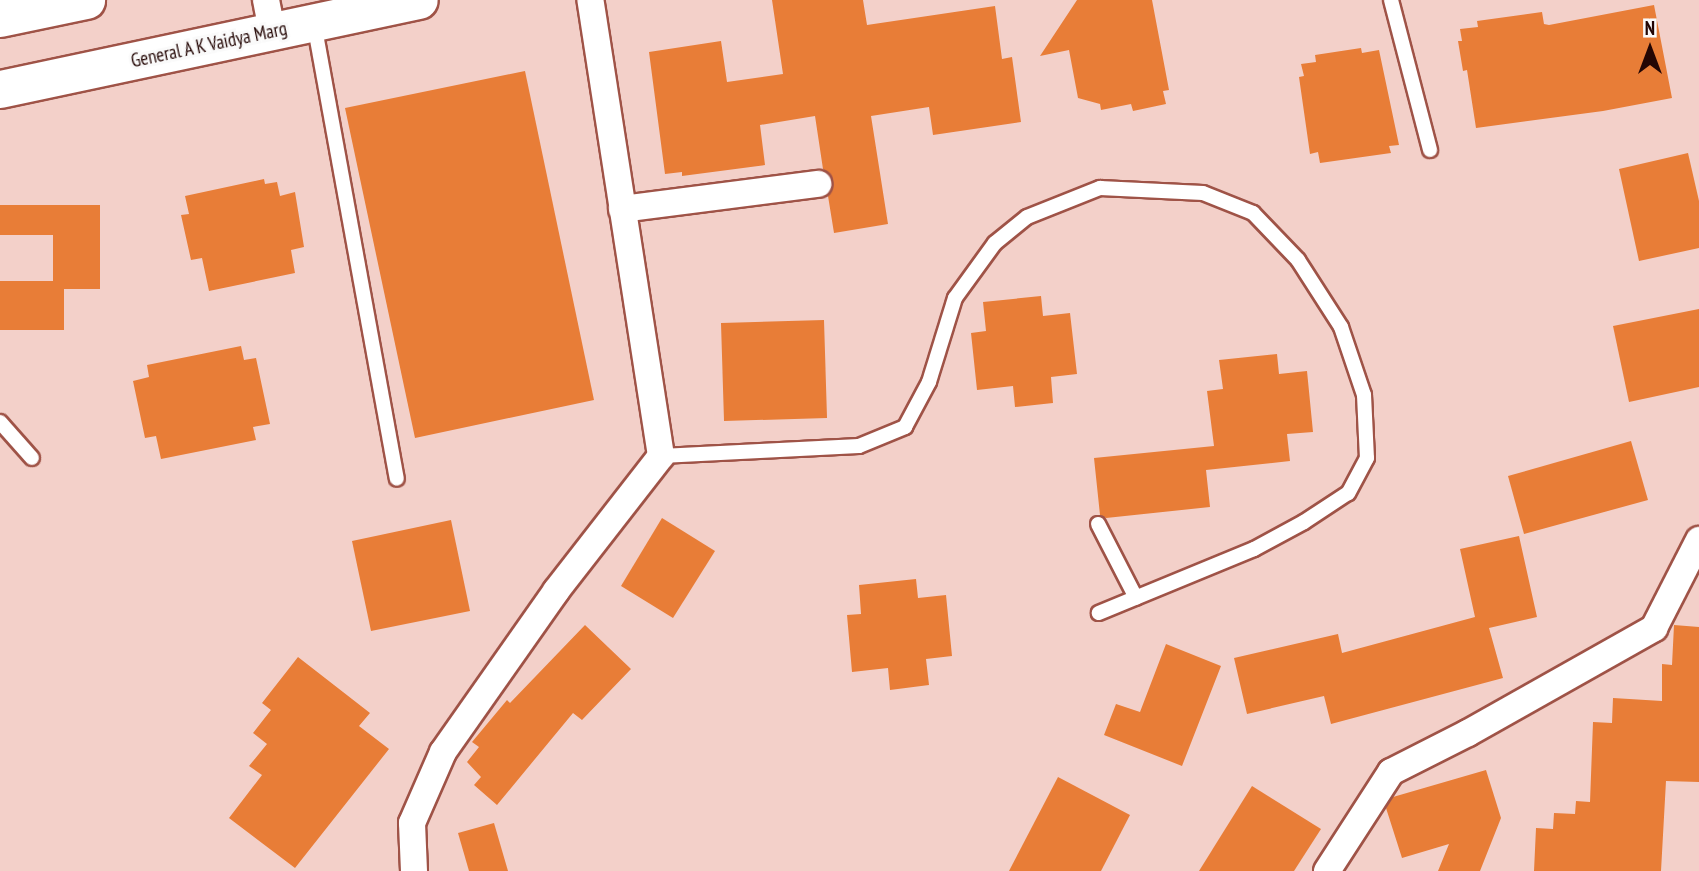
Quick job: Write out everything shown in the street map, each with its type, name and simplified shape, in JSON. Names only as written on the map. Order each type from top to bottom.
[{"type":"main road","points":[[0,18],[86,0]]},
{"type":"main road","name":"General A K Vaidya Marg","points":[[0,89],[269,15],[314,23],[419,0]]},
{"type":"street","points":[[414,871],[412,823],[443,752],[556,591],[661,456],[590,0]]},
{"type":"street","points":[[622,209],[818,184]]},
{"type":"street","points":[[1326,871],[1391,772],[1468,733],[1654,628],[1699,540]]},
{"type":"lane","points":[[1391,0],[1430,150]]},
{"type":"lane","points":[[314,23],[397,479]]},
{"type":"lane","points":[[661,456],[859,446],[905,427],[929,382],[955,298],[995,243],[1027,217],[1100,188],[1203,193],[1253,213],[1298,260],[1342,327],[1364,394],[1367,458],[1348,493],[1304,522],[1254,549],[1099,613]]},
{"type":"lane","points":[[0,422],[32,458]]},
{"type":"lane","points":[[1098,524],[1136,598]]},
{"type":"building","points":[[772,0],[863,0],[867,25],[995,6],[1002,59],[1012,57],[1021,122],[933,135],[929,107],[871,116],[888,224],[834,233],[828,196],[833,181],[823,169],[815,116],[760,125],[765,165],[682,176],[682,172],[665,174],[649,52],[721,41],[727,82],[783,74]]},
{"type":"building","points":[[1077,0],[1152,0],[1169,90],[1163,91],[1166,104],[1133,111],[1131,104],[1101,110],[1100,104],[1078,98],[1069,50],[1040,56]]},
{"type":"building","points":[[1654,5],[1672,98],[1603,111],[1476,128],[1467,70],[1463,71],[1458,41],[1462,41],[1460,29],[1478,27],[1477,21],[1542,12],[1544,24],[1549,25]]},
{"type":"building","points":[[1361,48],[1362,53],[1379,50],[1399,145],[1389,146],[1391,153],[1320,163],[1318,152],[1310,154],[1299,77],[1304,76],[1301,64],[1316,62],[1315,55]]},
{"type":"building","points":[[525,71],[594,400],[415,438],[345,108]]},
{"type":"building","points":[[1688,153],[1699,201],[1699,248],[1639,261],[1619,169]]},
{"type":"building","points":[[264,179],[265,184],[277,182],[280,196],[295,192],[304,247],[291,250],[295,273],[209,291],[202,258],[191,260],[181,215],[189,214],[185,196]]},
{"type":"building","points":[[0,205],[100,205],[100,289],[64,289],[64,330],[0,330],[0,281],[53,281],[53,235],[0,235]]},
{"type":"building","points":[[1041,296],[1043,316],[1070,313],[1077,374],[1051,377],[1053,403],[1015,407],[1013,386],[977,390],[971,333],[986,331],[983,302]]},
{"type":"building","points":[[1699,309],[1699,387],[1629,402],[1613,326]]},
{"type":"building","points":[[824,320],[827,418],[724,421],[721,323]]},
{"type":"building","points":[[241,346],[244,360],[256,358],[270,424],[253,427],[256,440],[161,459],[156,436],[145,438],[133,381],[149,377],[147,365]]},
{"type":"building","points":[[1277,354],[1279,374],[1307,371],[1313,432],[1287,434],[1290,461],[1206,470],[1210,507],[1106,518],[1100,515],[1094,458],[1214,446],[1207,391],[1223,389],[1219,360]]},
{"type":"building","points":[[1631,441],[1648,500],[1524,534],[1508,476]]},
{"type":"building","points":[[662,518],[715,551],[673,618],[621,586]]},
{"type":"building","points":[[451,520],[470,611],[371,631],[352,541]]},
{"type":"building","points":[[1519,536],[1537,617],[1489,628],[1503,678],[1331,724],[1324,696],[1247,714],[1234,658],[1338,634],[1342,653],[1475,617],[1460,549]]},
{"type":"building","points":[[916,579],[918,598],[946,595],[952,656],[926,659],[929,685],[890,690],[888,668],[852,672],[847,615],[861,614],[859,585]]},
{"type":"building","points":[[585,625],[631,669],[582,720],[573,713],[497,805],[474,785],[481,777],[467,762],[479,747],[472,742],[507,700],[510,703]]},
{"type":"building","points":[[1674,625],[1699,627],[1699,782],[1666,781],[1661,871],[1534,871],[1536,828],[1553,829],[1554,813],[1575,814],[1576,801],[1590,802],[1593,722],[1612,723],[1613,698],[1662,701],[1662,664],[1672,665]]},
{"type":"building","points":[[1166,644],[1221,666],[1182,766],[1104,735],[1116,704],[1140,712]]},
{"type":"building","points":[[298,657],[370,713],[359,726],[389,749],[295,868],[229,818],[262,775],[249,766],[267,744],[253,733],[271,710],[262,703]]},
{"type":"building","points":[[1486,770],[1501,818],[1480,871],[1438,871],[1449,844],[1402,858],[1386,808],[1393,797]]},
{"type":"building","points":[[1058,777],[1130,815],[1101,871],[1009,871]]},
{"type":"building","points":[[1252,786],[1321,829],[1294,871],[1199,871]]},
{"type":"building","points":[[494,823],[508,871],[469,871],[458,833]]}]
